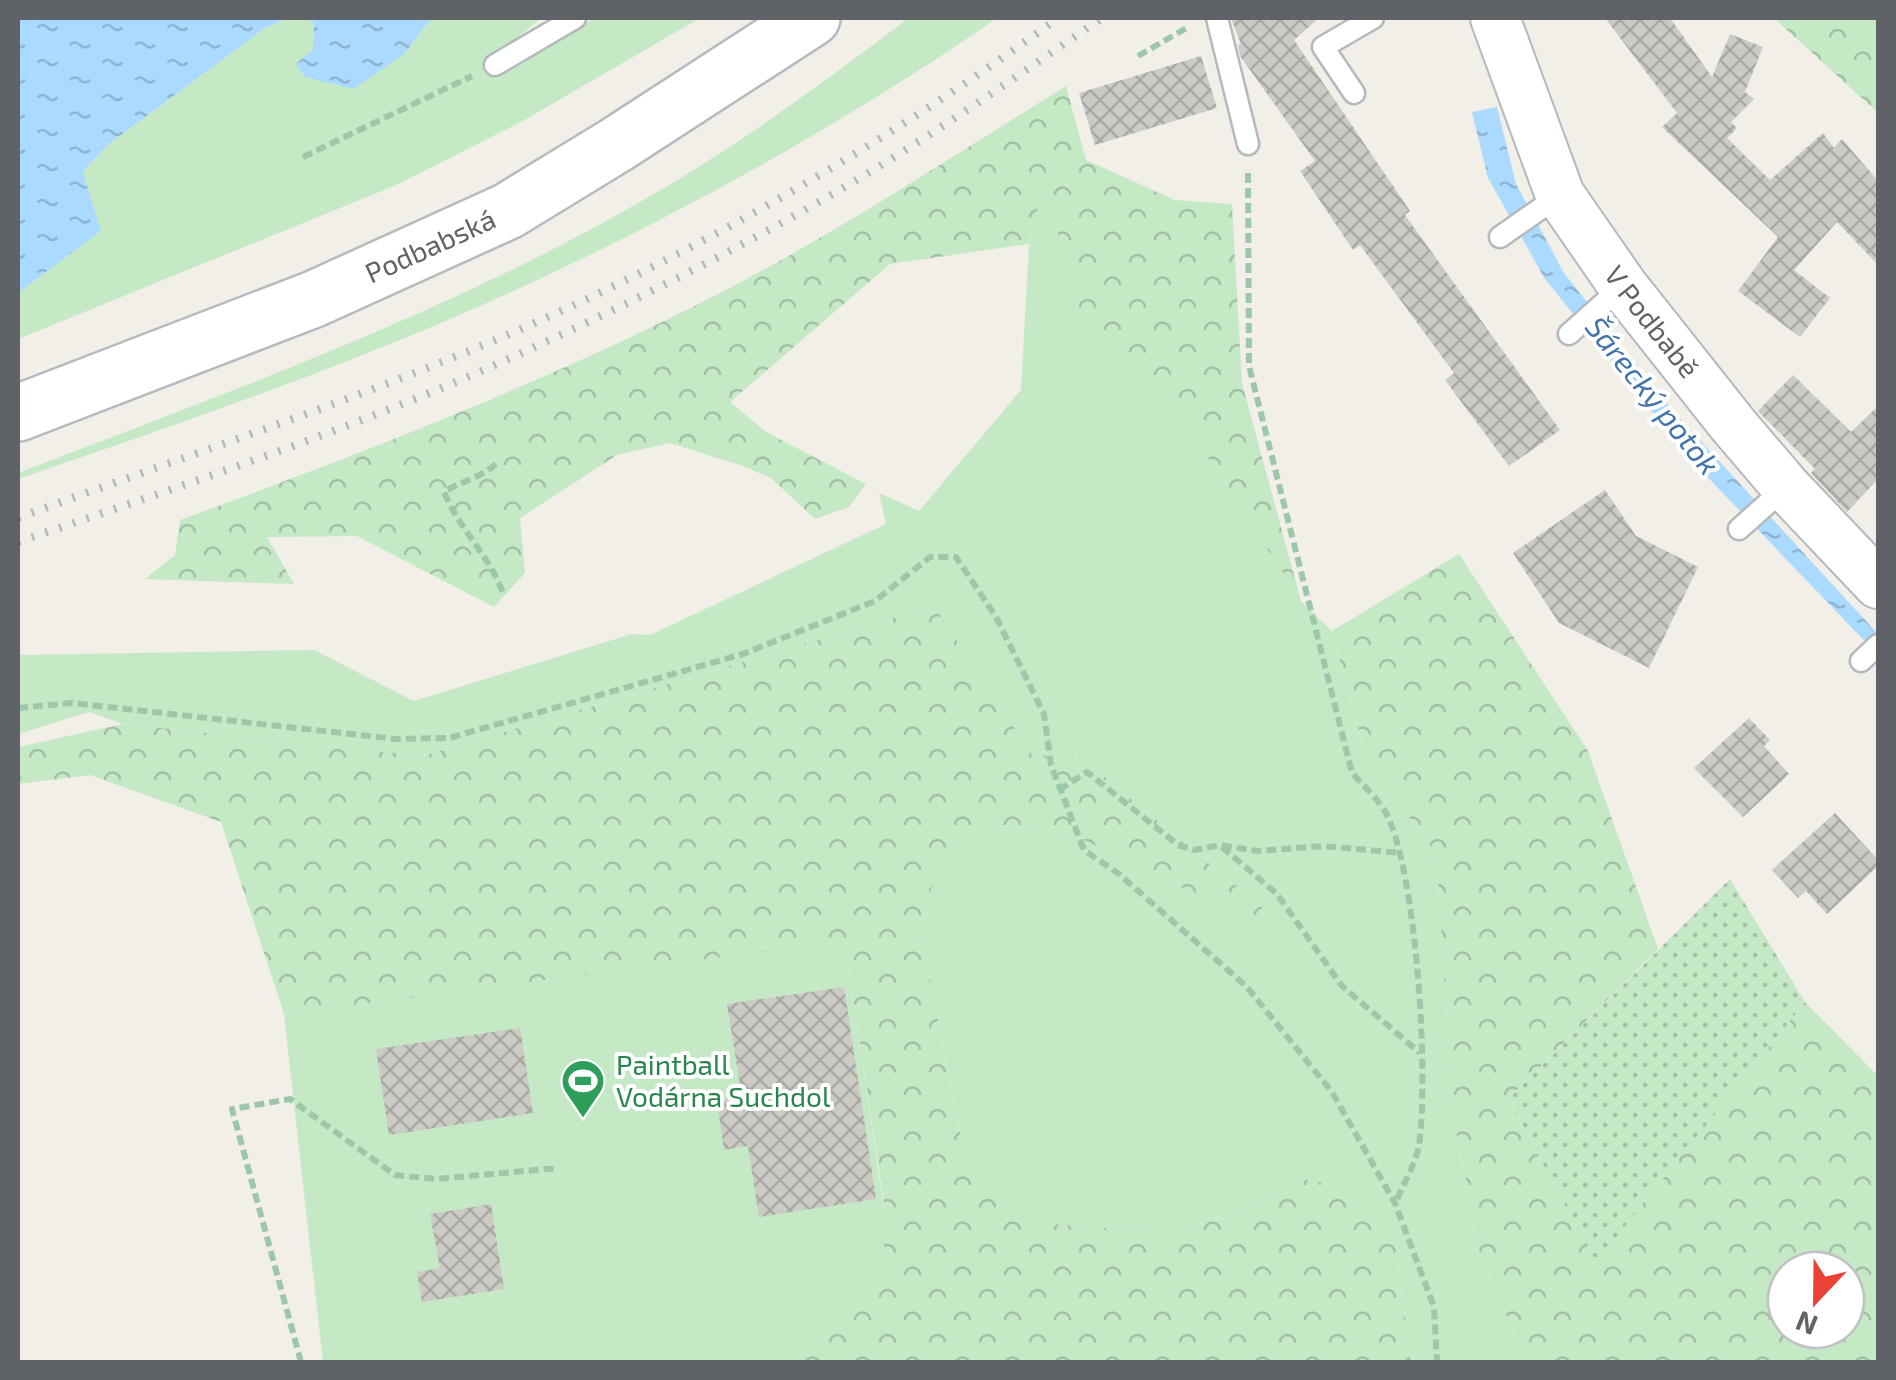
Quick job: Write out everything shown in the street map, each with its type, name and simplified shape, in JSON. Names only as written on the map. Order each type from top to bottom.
[{"type":"main road","name":"Podbabská","points":[[18,413],[314,298],[508,211],[812,18]]},
{"type":"street","name":"V Podbabě","points":[[1495,18],[1551,202],[1615,293],[1779,493],[1878,584]]},
{"type":"lane","points":[[495,64],[575,18]]},
{"type":"lane","points":[[1218,18],[1248,144]]},
{"type":"lane","points":[[1354,94],[1322,47],[1374,18]]},
{"type":"lane","points":[[1500,237],[1551,202]]},
{"type":"lane","points":[[1569,334],[1615,293]]},
{"type":"lane","points":[[1739,528],[1779,493]]},
{"type":"lane","points":[[1862,661],[1878,645]]},
{"type":"path","points":[[1138,56],[1204,18]]},
{"type":"path","points":[[303,157],[495,64]]},
{"type":"path","points":[[1248,144],[1250,366],[1352,773],[1385,812],[1401,853],[1419,1005],[1422,1105],[1418,1150],[1396,1203]]},
{"type":"path","points":[[496,464],[480,477],[464,480],[444,492],[455,519],[494,568],[503,593]]},
{"type":"path","points":[[18,708],[72,703],[396,739],[450,738],[743,654],[876,601],[920,561],[956,557],[996,618],[1044,714],[1051,765],[1084,850],[1119,874],[1246,986],[1332,1092],[1396,1203],[1434,1307],[1437,1362]]},
{"type":"path","points":[[1059,790],[1087,772],[1178,845],[1194,850],[1220,845],[1258,851],[1323,846],[1401,853]]},
{"type":"path","points":[[1220,845],[1277,894],[1342,986],[1420,1054]]},
{"type":"path","points":[[301,1362],[232,1108],[290,1099],[395,1174],[436,1180],[558,1168]]},
{"type":"green space","points":[[289,18],[314,22],[313,49],[404,54],[432,18],[541,18],[492,59],[499,70],[594,18],[700,18],[521,122],[394,186],[18,339],[18,293],[101,231],[83,172],[109,144],[265,28]]},
{"type":"green space","points":[[909,18],[997,18],[810,137],[680,209],[547,275],[309,376],[18,479],[18,473],[417,314],[572,239],[715,157]]},
{"type":"green space","points":[[1774,18],[1878,18],[1878,113]]},
{"type":"green space","points":[[1066,86],[1086,160],[1175,200],[1232,204],[1242,383],[1301,601],[1171,400],[1088,342],[1044,183],[1029,244],[890,264],[730,402],[766,432],[866,484],[849,507],[815,519],[771,478],[670,443],[617,455],[520,518],[525,573],[494,607],[357,536],[267,537],[294,584],[145,579],[175,555],[180,520],[440,421],[693,307],[836,229]]},
{"type":"green space","points":[[1044,181],[1088,341],[1171,399],[1301,601],[1332,631],[1367,761],[1436,853],[1454,1122],[1475,1241],[1526,1362],[1411,1362],[1395,1243],[1301,1179],[1237,1214],[1165,1233],[1041,1223],[966,1162],[922,939],[931,889],[953,850],[994,825],[1076,836],[1268,928],[1262,907],[1073,751],[1034,759],[934,606],[423,756],[123,724],[89,712],[18,734],[18,655],[314,650],[414,701],[632,634],[650,635],[886,524],[879,493],[919,511],[1021,390],[1029,244]]},
{"type":"green space","points":[[1459,554],[1588,751],[1658,949],[1508,1099],[1596,1261],[1805,1002],[1878,1076],[1878,1362],[1526,1362],[1475,1241],[1454,1122],[1436,853],[1367,761],[1332,631]]},
{"type":"green space","points":[[934,606],[1034,758],[1072,750],[1262,907],[1268,929],[1076,836],[994,825],[953,850],[931,889],[922,939],[966,1162],[1041,1223],[1165,1233],[1237,1214],[1301,1179],[1351,1188],[1395,1243],[1411,1362],[793,1362],[884,1269],[884,1204],[845,941],[284,1014],[221,822],[90,775],[18,784],[18,747],[123,724],[423,756]]},
{"type":"green space","points":[[1730,879],[1805,1002],[1596,1262],[1508,1099]]},
{"type":"green space","name":"Paintball Vodárna Suchdol","points":[[845,940],[886,1224],[884,1269],[793,1362],[323,1362],[284,1014]]},
{"type":"water","points":[[18,18],[289,18],[265,28],[109,144],[83,172],[101,231],[18,293]]},
{"type":"water","points":[[304,18],[432,18],[404,54],[354,89],[305,77],[296,64],[313,49],[314,23]]},
{"type":"water","name":"Šárecký potok","points":[[1497,107],[1516,184],[1564,273],[1674,412],[1878,634],[1878,655],[1694,463],[1545,279],[1488,178],[1472,112]]},
{"type":"building","points":[[1231,18],[1319,18],[1294,40],[1410,211],[1405,215],[1560,430],[1509,466],[1445,380],[1454,373],[1360,245],[1353,250],[1300,171],[1315,161],[1240,56],[1241,44]]},
{"type":"building","points":[[1605,18],[1670,18],[1712,77],[1730,34],[1763,47],[1745,92],[1754,99],[1731,122],[1737,128],[1727,138],[1770,180],[1823,133],[1834,148],[1842,139],[1878,181],[1878,265],[1837,222],[1794,270],[1830,298],[1800,337],[1738,291],[1778,237],[1662,127],[1677,113]]},
{"type":"building","points":[[1201,56],[1217,108],[1095,145],[1079,93]]},
{"type":"building","points":[[1793,375],[1851,432],[1878,406],[1878,479],[1847,512],[1811,473],[1815,469],[1758,411]]},
{"type":"building","points":[[1605,490],[1636,536],[1698,567],[1649,668],[1559,623],[1513,553]]},
{"type":"building","points":[[1749,718],[1770,740],[1764,746],[1789,774],[1743,817],[1694,768]]},
{"type":"building","points":[[1835,813],[1878,860],[1878,866],[1827,914],[1806,891],[1798,898],[1772,870]]},
{"type":"building","points":[[844,987],[876,1199],[759,1217],[748,1146],[724,1150],[717,1101],[742,1097],[727,1004]]},
{"type":"building","points":[[520,1028],[533,1113],[389,1135],[376,1049]]},
{"type":"building","points":[[491,1204],[504,1289],[422,1302],[417,1272],[440,1268],[430,1214]]},
{"type":"railway","points":[[18,518],[375,388],[566,309],[785,195],[926,109],[1058,18]]},
{"type":"railway","points":[[18,542],[386,411],[592,320],[843,188],[942,127],[1102,18]]},
{"type":"place","name":"Paintball Vodárna Suchdol","points":[[583,1119]]}]
